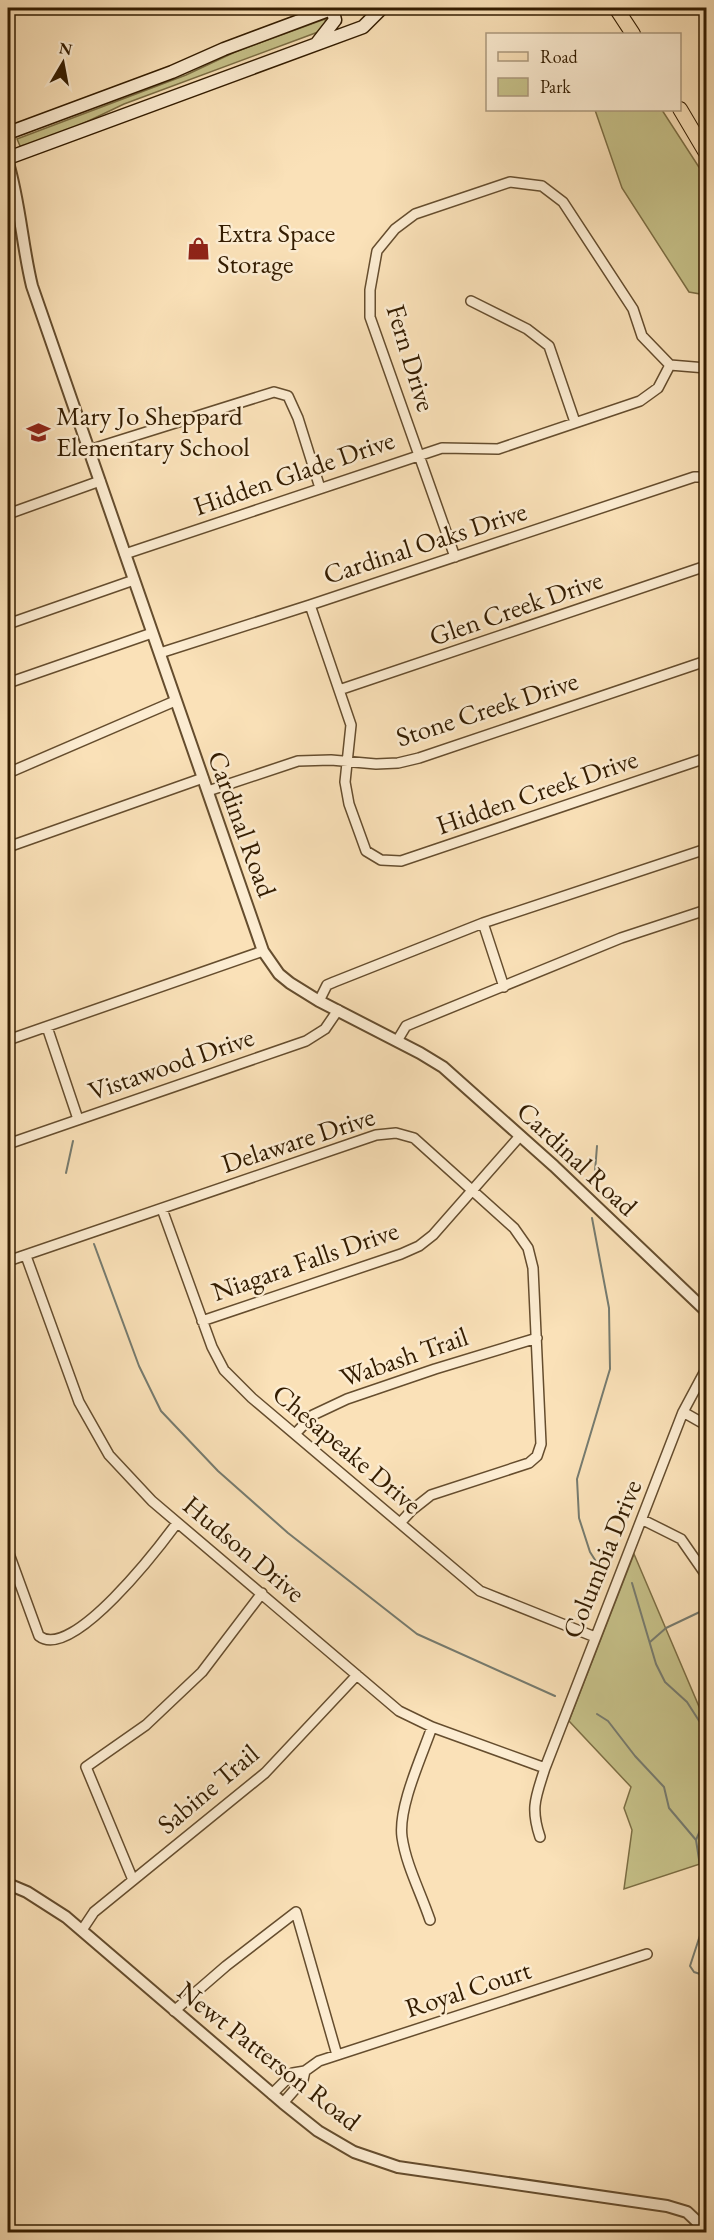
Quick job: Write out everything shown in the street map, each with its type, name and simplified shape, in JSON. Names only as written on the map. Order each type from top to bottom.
[{"type":"main road","points":[[8,133],[172,72],[333,8],[335,20],[314,46]]},
{"type":"main road","points":[[8,158],[363,27],[382,8]]},
{"type":"main road","points":[[616,8],[632,33]]},
{"type":"main road","points":[[681,111],[706,153]]},
{"type":"street","name":"Cardinal Road","points":[[8,163],[18,203],[24,253],[32,286],[263,951],[279,974],[290,983],[319,1001],[443,1067],[554,1166],[706,1311]]},
{"type":"street","name":"Fern Drive","points":[[455,557],[370,317],[370,290],[377,251],[395,229],[415,214],[510,182],[542,186],[563,202],[633,309],[642,336],[670,365]]},
{"type":"street","points":[[471,301],[527,329],[549,346],[575,422]]},
{"type":"street","points":[[670,365],[706,368]]},
{"type":"street","name":"Hidden Glade Drive","points":[[125,554],[418,455],[442,448],[498,449],[640,401],[658,388],[670,365]]},
{"type":"street","points":[[88,450],[274,392],[288,396],[291,401],[320,488]]},
{"type":"street","name":"Cardinal Oaks Drive","points":[[160,652],[310,605],[694,477],[706,477]]},
{"type":"street","points":[[8,514],[100,481]]},
{"type":"street","name":"Glen Creek Drive","points":[[339,690],[706,566]]},
{"type":"street","points":[[8,624],[134,580]]},
{"type":"street","points":[[310,605],[351,725],[348,762]]},
{"type":"street","points":[[8,683],[152,633]]},
{"type":"street","name":"Stone Creek Drive","points":[[208,790],[298,761],[315,759],[376,764],[398,763],[419,758],[706,661]]},
{"type":"street","points":[[8,773],[176,701]]},
{"type":"street","name":"Hidden Creek Drive","points":[[348,762],[345,782],[349,804],[366,850],[381,860],[401,861],[706,758]]},
{"type":"street","points":[[8,848],[202,778]]},
{"type":"street","points":[[319,1001],[327,985],[483,923],[706,849]]},
{"type":"street","points":[[397,1041],[406,1026],[621,938],[706,910]]},
{"type":"street","points":[[483,923],[504,987]]},
{"type":"street","points":[[8,1040],[263,951]]},
{"type":"street","name":"Vistawood Drive","points":[[8,1144],[306,1041],[325,1029],[338,1010]]},
{"type":"street","points":[[47,1027],[78,1119]]},
{"type":"street","name":"Delaware Drive","points":[[8,1261],[386,1134],[414,1138],[514,1228],[528,1248],[533,1268],[541,1444],[537,1456],[529,1462],[431,1495],[400,1523]]},
{"type":"street","name":"Niagara Falls Drive","points":[[202,1322],[401,1254],[418,1246],[433,1235],[520,1136]]},
{"type":"street","name":"Chesapeake Drive","points":[[162,1209],[212,1347],[224,1370],[252,1398],[480,1591],[595,1637]]},
{"type":"street","name":"Hudson Drive","points":[[26,1256],[79,1402],[109,1455],[129,1479],[177,1523],[399,1711],[432,1727],[545,1768]]},
{"type":"street","name":"Wabash Trail","points":[[295,1434],[313,1415],[347,1399],[537,1338]]},
{"type":"street","name":"Columbia Drive","points":[[540,1837],[534,1813],[536,1797],[545,1768],[683,1412],[706,1370]]},
{"type":"street","points":[[683,1412],[706,1425]]},
{"type":"street","points":[[643,1520],[681,1539],[706,1575]]},
{"type":"street","points":[[8,1551],[39,1636],[51,1640],[66,1635],[96,1616],[121,1591],[177,1523]]},
{"type":"street","points":[[133,1880],[86,1767],[146,1725],[202,1672],[262,1593]]},
{"type":"street","name":"Sabine Trail","points":[[82,1930],[94,1912],[265,1773],[357,1675]]},
{"type":"street","points":[[430,1920],[405,1850],[402,1817],[432,1727]]},
{"type":"street","name":"Newt Patterson Road","points":[[8,1884],[50,1905],[283,2103],[318,2131],[354,2152],[398,2167],[667,2206],[687,2212],[706,2230]]},
{"type":"street","points":[[174,2011],[226,1966],[296,1912],[338,2055]]},
{"type":"street","name":"Royal Court","points":[[272,2094],[293,2073],[305,2071],[319,2061],[647,1954]]},
{"type":"street","name":"Royal Court","points":[[283,2103],[303,2080],[305,2071]]},
{"type":"green space","points":[[325,19],[326,23],[318,32],[124,104],[78,126],[26,145],[20,146],[17,139],[186,75],[235,52]]},
{"type":"green space","points":[[595,111],[663,111],[706,178],[706,295],[689,292],[622,188]]},
{"type":"green space","points":[[634,1554],[706,1723],[706,1862],[624,1889],[632,1830],[624,1808],[631,1787],[569,1721]]},
{"type":"waterway","points":[[66,1173],[73,1141]]},
{"type":"waterway","points":[[594,1184],[597,1146]]},
{"type":"waterway","points":[[592,1218],[609,1308],[610,1369],[577,1479],[579,1518],[590,1552],[597,1563],[606,1570]]},
{"type":"waterway","points":[[94,1244],[139,1366],[161,1411],[218,1471],[288,1533],[417,1634],[555,1696]]},
{"type":"waterway","points":[[632,1583],[656,1664],[665,1682],[687,1702],[703,1727],[706,1737]]},
{"type":"waterway","points":[[650,1642],[666,1628],[706,1609]]},
{"type":"waterway","points":[[597,1714],[608,1721],[635,1756],[664,1787],[669,1808],[696,1840]]},
{"type":"waterway","points":[[706,1801],[701,1809],[702,1826],[696,1840],[701,1872],[706,1883]]},
{"type":"waterway","points":[[706,1917],[690,1966],[694,1972],[703,1975],[706,1983]]},
{"type":"place","name":"Extra Space Storage","points":[[199,249]]},
{"type":"place","name":"Mary Jo Sheppard Elementary School","points":[[38,432]]}]
